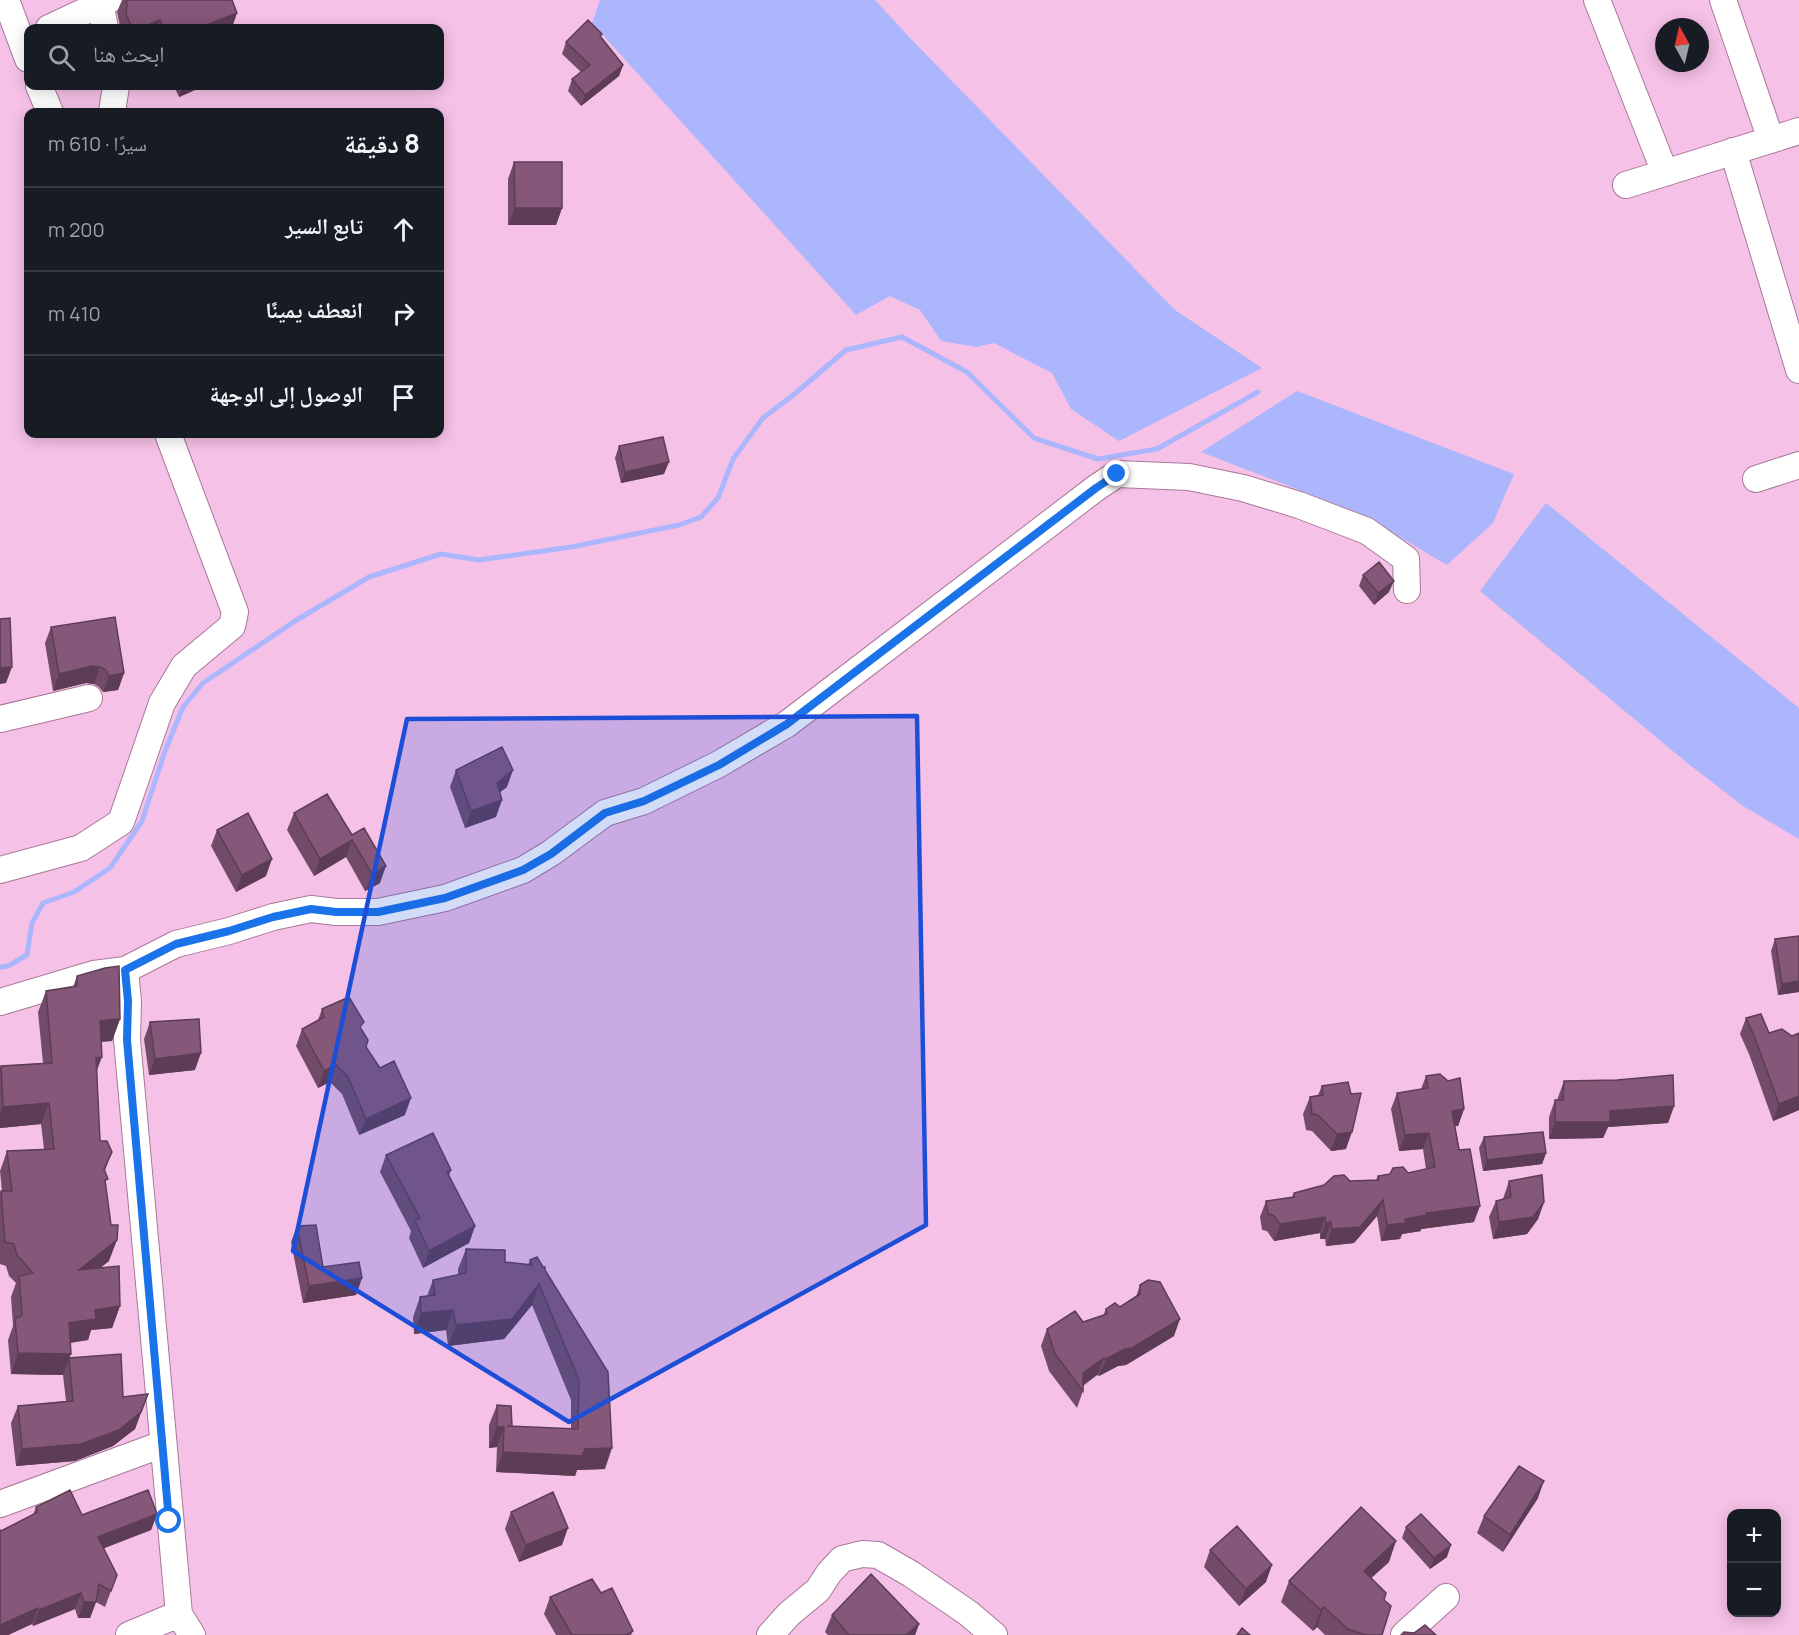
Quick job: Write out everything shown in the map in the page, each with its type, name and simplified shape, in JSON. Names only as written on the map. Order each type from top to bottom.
[{"type":"street","points":[[6,0],[24,44]]},
{"type":"street","points":[[1597,0],[1665,173]]},
{"type":"street","points":[[1723,0],[1771,140]]},
{"type":"street","points":[[62,24],[105,11]]},
{"type":"street","points":[[41,90],[48,108]]},
{"type":"street","points":[[113,108],[115,90]]},
{"type":"street","points":[[1626,185],[1799,131]]},
{"type":"street","points":[[1734,151],[1799,370]]},
{"type":"street","points":[[0,870],[81,848],[121,822],[162,703],[184,666],[232,626],[235,612],[170,438]]},
{"type":"street","points":[[1756,479],[1799,465]]},
{"type":"street","points":[[0,1002],[94,974],[125,970],[176,944],[282,915],[311,909],[336,912],[378,912],[445,898],[523,870],[551,854],[605,813],[644,801],[719,765],[787,724],[1117,474],[1189,477],[1243,488],[1299,505],[1367,531],[1406,559],[1407,590]]},
{"type":"street","points":[[0,719],[89,698]]},
{"type":"street","points":[[125,970],[128,1001],[127,1040],[163,1444],[185,1625],[129,1635]]},
{"type":"street","points":[[0,1504],[163,1444]]},
{"type":"street","points":[[770,1635],[789,1614],[818,1590],[842,1559],[862,1554],[878,1555],[911,1574],[968,1613],[994,1635]]},
{"type":"street","points":[[1404,1635],[1446,1597]]},
{"type":"highlighted area","points":[[917,716],[926,1225],[569,1422],[293,1251],[407,719]]},
{"type":"water","points":[[600,0],[875,0],[1175,310],[1262,368],[1119,441],[1071,409],[1052,373],[994,343],[976,347],[941,341],[920,310],[890,296],[856,315],[592,23]]},
{"type":"water","points":[[1297,391],[1514,474],[1493,523],[1447,565],[1359,513],[1201,452]]},
{"type":"water","points":[[1546,503],[1799,708],[1799,839],[1743,806],[1686,762],[1480,591]]},
{"type":"building","points":[[126,0],[232,0],[237,13],[209,24],[162,24],[160,20],[150,24],[130,24],[126,14]]},
{"type":"building","points":[[588,20],[602,34],[600,36],[623,65],[585,95],[572,79],[590,65],[566,42]]},
{"type":"building","points":[[514,162],[562,162],[562,208],[515,208]]},
{"type":"building","points":[[663,437],[669,462],[625,472],[619,446]]},
{"type":"building","points":[[1379,562],[1394,581],[1378,593],[1363,575]]},
{"type":"building","points":[[115,617],[124,673],[109,676],[106,670],[92,666],[59,674],[51,627]]},
{"type":"building","points":[[10,618],[12,667],[0,668],[0,619]]},
{"type":"building","points":[[502,747],[513,770],[497,783],[502,800],[471,811],[456,770]]},
{"type":"building","points":[[327,794],[352,835],[364,828],[386,866],[372,874],[352,840],[320,859],[294,813]]},
{"type":"building","points":[[248,813],[272,859],[242,875],[217,830]]},
{"type":"building","points":[[1799,936],[1799,981],[1782,984],[1775,939]]},
{"type":"building","points":[[119,966],[120,1019],[100,1021],[102,1057],[96,1058],[100,1141],[107,1141],[112,1152],[104,1169],[108,1179],[105,1180],[111,1225],[118,1225],[117,1240],[79,1270],[119,1266],[120,1306],[95,1310],[96,1319],[69,1323],[71,1354],[18,1353],[15,1319],[22,1315],[19,1276],[33,1273],[17,1255],[14,1244],[5,1242],[1,1191],[12,1191],[7,1151],[54,1149],[49,1103],[3,1107],[1,1066],[52,1063],[46,991],[77,986],[77,976]]},
{"type":"building","points":[[349,997],[364,1022],[360,1027],[368,1040],[366,1047],[380,1068],[394,1061],[411,1098],[366,1119],[348,1077],[336,1065],[324,1071],[302,1029],[324,1017],[322,1009]]},
{"type":"building","points":[[1761,1014],[1769,1033],[1782,1029],[1792,1036],[1799,1033],[1799,1096],[1779,1104],[1746,1018]]},
{"type":"building","points":[[199,1019],[201,1053],[155,1059],[150,1022]]},
{"type":"building","points":[[1440,1074],[1448,1081],[1460,1078],[1464,1109],[1452,1111],[1459,1150],[1470,1149],[1480,1206],[1426,1213],[1427,1215],[1405,1219],[1406,1223],[1387,1225],[1383,1200],[1360,1227],[1332,1229],[1331,1222],[1326,1223],[1325,1217],[1280,1224],[1273,1215],[1268,1214],[1266,1201],[1294,1197],[1294,1193],[1324,1185],[1334,1176],[1344,1175],[1350,1181],[1379,1180],[1378,1176],[1390,1174],[1393,1168],[1403,1167],[1408,1173],[1435,1167],[1429,1133],[1405,1135],[1397,1093],[1428,1088],[1426,1076]]},
{"type":"building","points":[[1673,1075],[1674,1106],[1610,1111],[1610,1122],[1555,1122],[1555,1100],[1563,1100],[1564,1081],[1617,1080]]},
{"type":"building","points":[[1348,1082],[1351,1094],[1361,1093],[1352,1132],[1337,1134],[1318,1115],[1312,1114],[1310,1097],[1323,1095],[1322,1086]]},
{"type":"building","points":[[1543,1132],[1546,1153],[1487,1160],[1484,1137]]},
{"type":"building","points":[[433,1133],[451,1170],[447,1172],[475,1226],[429,1251],[415,1221],[420,1218],[386,1155]]},
{"type":"building","points":[[1542,1175],[1544,1202],[1533,1217],[1499,1222],[1496,1201],[1511,1197],[1509,1181]]},
{"type":"building","points":[[316,1225],[323,1267],[359,1262],[362,1278],[309,1286],[297,1226]]},
{"type":"building","points":[[466,1249],[505,1250],[505,1262],[532,1265],[530,1260],[537,1257],[545,1267],[608,1372],[612,1448],[585,1449],[582,1456],[503,1452],[504,1427],[497,1427],[497,1405],[511,1406],[512,1426],[507,1426],[578,1429],[579,1380],[539,1284],[512,1319],[456,1325],[453,1310],[421,1313],[420,1297],[435,1295],[433,1280],[466,1273]]},
{"type":"building","points":[[1148,1280],[1160,1282],[1180,1319],[1132,1348],[1104,1358],[1083,1373],[1083,1391],[1055,1354],[1047,1329],[1075,1311],[1083,1322],[1107,1314],[1106,1309],[1115,1303],[1120,1307],[1140,1294],[1140,1285]]},
{"type":"building","points":[[121,1354],[123,1397],[148,1394],[141,1412],[119,1430],[81,1444],[22,1449],[18,1406],[73,1401],[69,1358]]},
{"type":"building","points":[[1519,1466],[1544,1481],[1510,1535],[1484,1516]]},
{"type":"building","points":[[70,1490],[82,1515],[148,1490],[157,1514],[98,1537],[117,1575],[111,1591],[99,1584],[96,1602],[84,1602],[81,1593],[39,1610],[38,1608],[0,1625],[0,1530],[38,1512],[36,1507]]},
{"type":"building","points":[[553,1492],[568,1528],[526,1545],[511,1512]]},
{"type":"building","points":[[1361,1507],[1396,1541],[1364,1571],[1386,1593],[1384,1600],[1391,1606],[1382,1635],[1366,1635],[1348,1629],[1324,1607],[1321,1610],[1289,1581]]},
{"type":"building","points":[[1421,1514],[1451,1545],[1434,1558],[1406,1527]]},
{"type":"building","points":[[1237,1526],[1272,1565],[1246,1589],[1210,1550]]},
{"type":"building","points":[[871,1574],[919,1624],[906,1635],[849,1635],[832,1615]]},
{"type":"building","points":[[592,1579],[601,1593],[612,1588],[633,1631],[626,1635],[572,1635],[550,1597]]},
{"type":"building","points":[[1425,1625],[1436,1635],[1401,1635],[1404,1632],[1414,1633]]},
{"type":"building","points":[[1242,1628],[1250,1635],[1237,1635]]},
{"type":"waterway","points":[[0,967],[8,966],[27,955],[32,923],[43,903],[74,892],[110,868],[142,821],[165,751],[183,707],[203,683],[295,621],[369,577],[441,554],[479,560],[571,547],[679,525],[701,517],[718,498],[733,459],[763,418],[846,350],[902,337],[967,372],[1034,438],[1098,459],[1157,449],[1258,392]]},
{"type":"route","points":[[169,1521],[127,1040],[128,1001],[125,970],[176,944],[273,917],[311,909],[336,912],[378,912],[445,898],[523,870],[551,854],[605,813],[644,801],[719,765],[787,724],[1117,474]]}]
